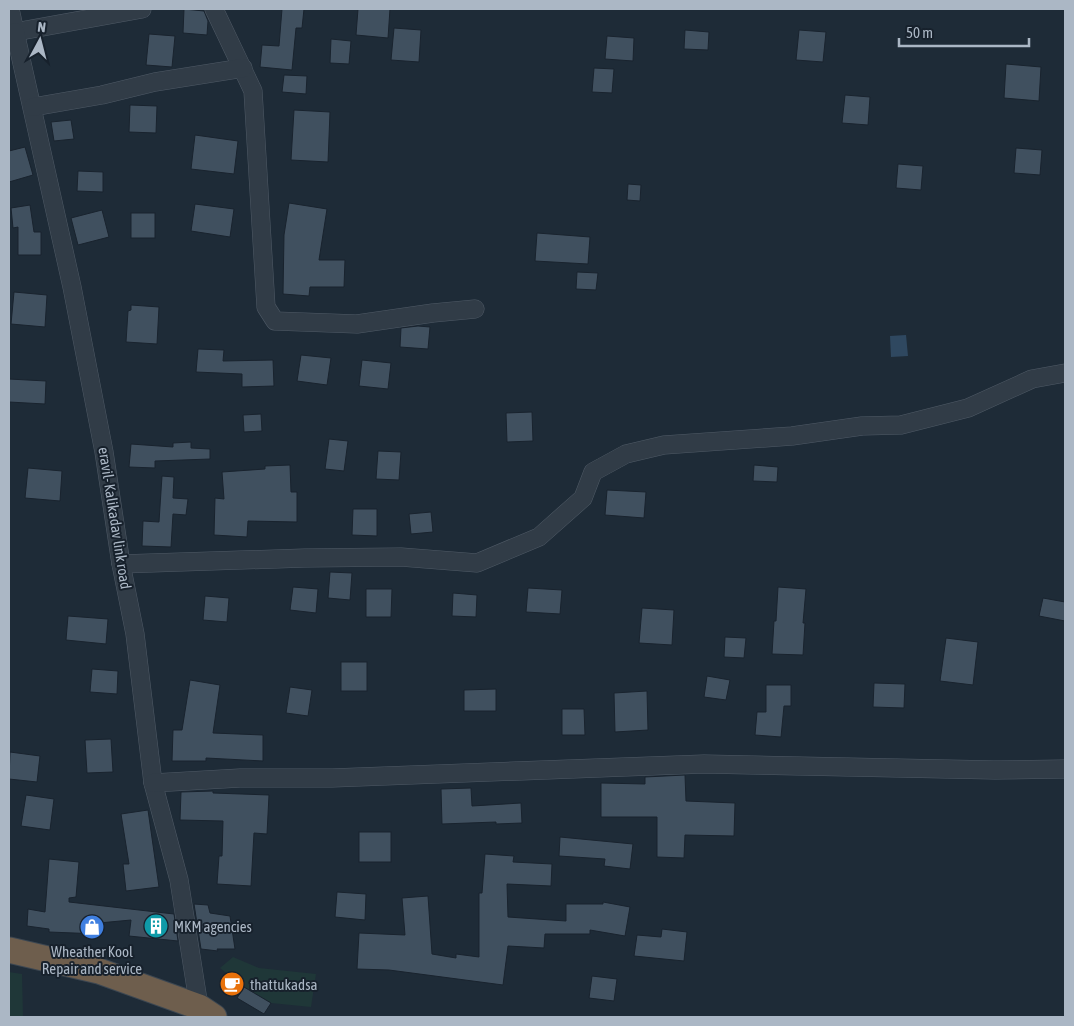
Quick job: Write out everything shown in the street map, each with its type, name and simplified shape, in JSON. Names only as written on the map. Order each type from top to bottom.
[{"type":"highway","points":[[9,950],[99,971],[207,1012]]},
{"type":"street","name":"eravil- Kalikadav link road","points":[[10,9],[72,286],[104,452],[121,564],[135,634],[153,783],[179,880],[207,1012]]},
{"type":"street","points":[[15,32],[142,9]]},
{"type":"street","points":[[214,9],[253,91],[266,307],[274,321],[356,324],[475,309]]},
{"type":"street","points":[[33,108],[155,82],[242,68]]},
{"type":"street","points":[[121,564],[401,557],[477,563],[539,537],[583,498],[593,472],[626,454],[664,445],[792,436],[862,426],[901,425],[968,408],[1032,379],[1065,372]]},
{"type":"street","points":[[153,783],[240,778],[341,778],[704,764],[1065,770]]},
{"type":"green space","points":[[233,957],[259,968],[316,974],[311,1007],[271,1003],[244,987],[220,968]]},
{"type":"green space","points":[[9,972],[22,974],[23,1017],[9,1017]]},
{"type":"water","points":[[906,335],[908,356],[891,357],[890,336]]},
{"type":"building","points":[[184,9],[204,11],[208,21],[207,35],[183,33]]},
{"type":"building","points":[[282,9],[304,9],[302,28],[296,28],[292,70],[260,67],[262,45],[279,46]]},
{"type":"building","points":[[358,9],[390,9],[388,38],[356,35]]},
{"type":"building","points":[[394,28],[421,30],[419,62],[391,60]]},
{"type":"building","points":[[685,30],[709,32],[708,50],[684,49]]},
{"type":"building","points":[[799,30],[826,32],[823,62],[796,60]]},
{"type":"building","points":[[149,34],[175,36],[172,67],[146,65]]},
{"type":"building","points":[[607,36],[634,38],[633,61],[605,59]]},
{"type":"building","points":[[331,39],[351,41],[349,64],[330,63]]},
{"type":"building","points":[[1006,64],[1041,67],[1039,101],[1004,98]]},
{"type":"building","points":[[594,68],[614,69],[612,93],[592,92]]},
{"type":"building","points":[[284,75],[307,76],[306,94],[282,92]]},
{"type":"building","points":[[845,95],[870,97],[868,125],[842,123]]},
{"type":"building","points":[[130,105],[157,106],[156,133],[129,132]]},
{"type":"building","points":[[294,110],[330,112],[328,162],[291,160]]},
{"type":"building","points":[[71,120],[74,139],[54,141],[51,122]]},
{"type":"building","points":[[195,135],[238,141],[234,174],[191,169]]},
{"type":"building","points":[[25,147],[33,175],[9,182],[9,151]]},
{"type":"building","points":[[1016,148],[1042,150],[1040,175],[1014,173]]},
{"type":"building","points":[[898,164],[923,166],[921,190],[896,188]]},
{"type":"building","points":[[78,171],[103,172],[103,192],[77,191]]},
{"type":"building","points":[[628,184],[641,185],[640,201],[627,200]]},
{"type":"building","points":[[289,203],[327,209],[319,260],[345,260],[344,287],[310,287],[309,296],[283,294],[284,235]]},
{"type":"building","points":[[195,204],[234,209],[230,237],[191,231]]},
{"type":"building","points":[[30,205],[34,232],[41,232],[41,255],[18,255],[18,227],[13,228],[11,208]]},
{"type":"building","points":[[102,210],[109,237],[78,245],[71,218]]},
{"type":"building","points":[[131,213],[155,213],[155,238],[131,238]]},
{"type":"building","points":[[537,233],[590,237],[588,264],[535,261]]},
{"type":"building","points":[[577,272],[598,273],[596,290],[576,289]]},
{"type":"building","points":[[14,292],[47,295],[45,327],[11,324]]},
{"type":"building","points":[[131,305],[159,307],[157,344],[126,342],[128,311],[131,310]]},
{"type":"building","points":[[430,327],[428,349],[400,347],[401,328]]},
{"type":"building","points":[[198,349],[224,350],[223,361],[273,360],[274,386],[242,387],[242,374],[196,372]]},
{"type":"building","points":[[301,355],[331,358],[327,385],[297,381]]},
{"type":"building","points":[[362,360],[391,363],[388,389],[359,386]]},
{"type":"building","points":[[9,379],[46,381],[45,404],[9,402]]},
{"type":"building","points":[[532,412],[533,441],[507,442],[506,413]]},
{"type":"building","points":[[261,414],[262,431],[244,432],[243,415]]},
{"type":"building","points":[[329,439],[348,441],[344,471],[325,469]]},
{"type":"building","points":[[191,442],[191,448],[210,449],[210,459],[155,461],[155,468],[129,467],[131,444],[173,447],[173,443]]},
{"type":"building","points":[[378,451],[401,452],[399,480],[376,479]]},
{"type":"building","points":[[290,465],[291,492],[297,492],[297,522],[248,521],[247,537],[214,535],[215,498],[224,499],[222,472],[265,469],[265,466]]},
{"type":"building","points":[[754,465],[778,467],[777,482],[753,481]]},
{"type":"building","points":[[28,468],[62,471],[60,501],[25,498]]},
{"type":"building","points":[[162,476],[174,477],[173,498],[188,499],[186,515],[173,514],[171,547],[142,546],[143,521],[159,522]]},
{"type":"building","points":[[607,490],[646,492],[644,518],[605,515]]},
{"type":"building","points":[[353,509],[377,509],[377,536],[352,535]]},
{"type":"building","points":[[431,512],[433,532],[411,534],[409,514]]},
{"type":"building","points":[[330,572],[352,573],[350,600],[328,598]]},
{"type":"building","points":[[293,587],[318,589],[316,613],[290,610]]},
{"type":"building","points":[[778,587],[806,589],[803,655],[772,654]]},
{"type":"building","points":[[528,588],[562,590],[560,614],[526,612]]},
{"type":"building","points":[[366,589],[392,589],[391,617],[366,617]]},
{"type":"building","points":[[453,593],[477,595],[476,617],[452,616]]},
{"type":"building","points":[[205,596],[229,598],[227,622],[203,620]]},
{"type":"building","points":[[1043,598],[1065,602],[1065,621],[1039,616]]},
{"type":"building","points":[[642,608],[674,610],[672,645],[639,643]]},
{"type":"building","points":[[68,616],[108,619],[106,644],[66,640]]},
{"type":"building","points":[[725,637],[746,638],[744,658],[724,657]]},
{"type":"building","points":[[946,638],[978,642],[973,685],[940,681]]},
{"type":"building","points":[[341,662],[367,662],[367,691],[341,691]]},
{"type":"building","points":[[92,669],[118,671],[117,694],[90,692]]},
{"type":"building","points":[[707,676],[730,680],[726,700],[704,697]]},
{"type":"building","points":[[190,680],[220,685],[213,733],[263,735],[263,761],[206,758],[206,761],[172,761],[173,730],[182,730]]},
{"type":"building","points":[[874,683],[905,684],[904,708],[873,707]]},
{"type":"building","points":[[766,685],[791,685],[791,706],[784,706],[781,737],[755,735],[757,712],[766,712]]},
{"type":"building","points":[[290,687],[312,690],[308,716],[286,713]]},
{"type":"building","points":[[496,689],[496,711],[464,711],[464,690]]},
{"type":"building","points":[[647,691],[648,730],[615,732],[614,693]]},
{"type":"building","points":[[562,709],[584,709],[585,735],[562,735]]},
{"type":"building","points":[[111,739],[113,772],[87,773],[85,740]]},
{"type":"building","points":[[10,752],[40,756],[37,782],[9,779]]},
{"type":"building","points":[[685,775],[686,801],[735,803],[734,836],[685,835],[684,858],[657,857],[657,817],[601,817],[601,783],[645,784],[645,777]]},
{"type":"building","points":[[471,788],[472,806],[521,803],[522,823],[442,824],[441,789]]},
{"type":"building","points":[[213,791],[213,793],[269,795],[267,834],[254,833],[251,886],[217,884],[219,856],[222,856],[223,821],[180,820],[181,792]]},
{"type":"building","points":[[26,795],[54,799],[50,830],[21,826]]},
{"type":"building","points":[[148,810],[159,887],[126,891],[123,864],[129,864],[121,814]]},
{"type":"building","points":[[359,832],[391,832],[391,862],[359,862]]},
{"type":"building","points":[[560,837],[633,844],[630,869],[604,866],[605,859],[559,856]]},
{"type":"building","points":[[485,854],[514,856],[513,862],[552,864],[551,886],[507,884],[508,917],[566,921],[566,904],[603,904],[603,902],[630,907],[625,936],[590,930],[590,934],[545,934],[544,948],[508,946],[503,985],[389,970],[357,969],[359,933],[405,935],[402,898],[428,896],[432,954],[456,958],[456,954],[479,957],[479,893],[482,893]]},
{"type":"building","points":[[49,859],[79,862],[76,897],[69,898],[69,902],[174,914],[178,941],[129,936],[131,920],[99,923],[99,934],[49,932],[49,929],[27,926],[28,909],[45,912]]},
{"type":"building","points":[[337,892],[366,894],[365,920],[335,917]]},
{"type":"building","points":[[194,904],[208,905],[210,913],[230,916],[235,949],[217,949],[218,951],[201,949]]},
{"type":"building","points":[[662,929],[687,932],[684,961],[634,956],[637,935],[661,937]]},
{"type":"building","points":[[592,976],[617,979],[614,1001],[589,998]]},
{"type":"building","points":[[244,987],[271,1003],[264,1014],[237,998]]},
{"type":"place","name":"MKM agencies","points":[[156,926]]},
{"type":"place","name":"Wheather Kool Repair and service","points":[[92,927]]},
{"type":"place","name":"thattukadsa","points":[[232,984]]}]
